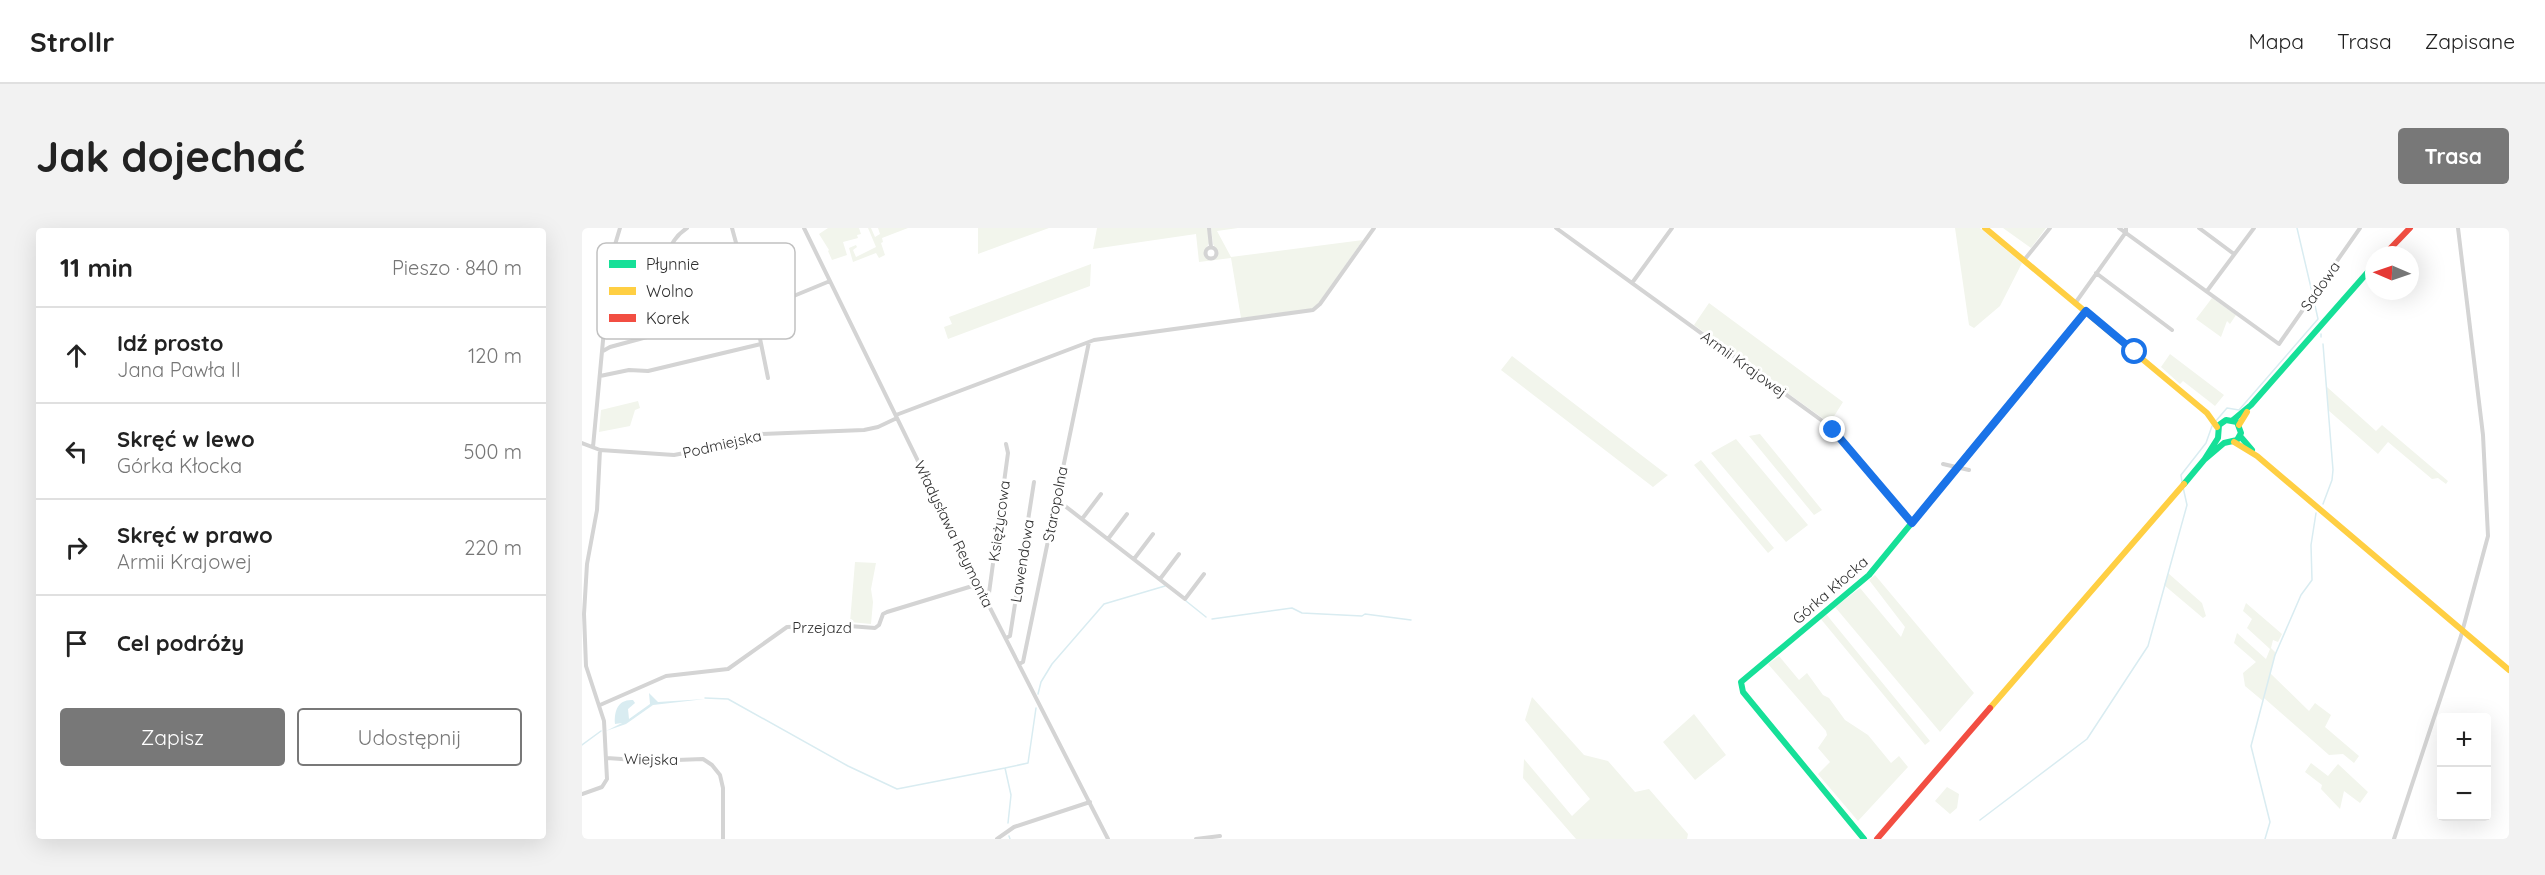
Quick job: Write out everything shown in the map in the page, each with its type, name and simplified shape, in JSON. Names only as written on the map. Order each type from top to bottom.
[{"type":"main road","points":[[1985,228],[2025,259],[2217,422],[2233,420],[2252,405]]},
{"type":"main road","points":[[2393,246],[2410,228]]},
{"type":"main road","points":[[2257,456],[2240,436],[2239,425],[2252,405],[2365,275]]},
{"type":"main road","name":"Górka Kłocka","points":[[1864,839],[1743,692],[1740,685],[1742,680],[1869,575],[2086,311]]},
{"type":"main road","points":[[2233,420],[2239,425]]},
{"type":"main road","points":[[2204,460],[2218,438],[2217,422]]},
{"type":"main road","points":[[2234,442],[2240,436]]},
{"type":"main road","points":[[2218,438],[2224,443]]},
{"type":"main road","points":[[1877,839],[2182,485],[2204,460],[2224,443],[2234,442],[2257,456],[2509,670]]},
{"type":"street","points":[[616,243],[620,228]]},
{"type":"street","points":[[672,243],[675,237],[687,228]]},
{"type":"street","points":[[732,228],[736,243]]},
{"type":"street","name":"Władysława Reymonta","points":[[804,228],[984,596],[1108,839]]},
{"type":"street","points":[[1209,228],[1211,247]]},
{"type":"street","name":"Podmiejska","points":[[582,443],[600,450],[680,454],[760,434],[878,428],[896,417],[1089,341],[1313,310],[1320,304],[1374,228]]},
{"type":"street","name":"Armii Krajowej","points":[[1556,228],[1828,425],[1845,442],[1912,523]]},
{"type":"street","points":[[1632,283],[1672,228]]},
{"type":"street","points":[[2025,259],[2050,228]]},
{"type":"street","points":[[2120,228],[2126,230],[2207,291],[2254,228]]},
{"type":"street","points":[[2199,228],[2234,254]]},
{"type":"street","name":"Sadowa","points":[[2207,291],[2279,344],[2360,228]]},
{"type":"street","points":[[2394,839],[2462,630],[2487,544],[2489,519],[2484,435],[2458,228]]},
{"type":"street","points":[[2076,302],[2126,230]]},
{"type":"street","points":[[2096,273],[2172,330]]},
{"type":"street","points":[[795,296],[830,281]]},
{"type":"street","points":[[593,447],[604,339]]},
{"type":"street","points":[[603,351],[640,339]]},
{"type":"street","points":[[759,339],[768,378]]},
{"type":"street","name":"Staropolna","points":[[1019,664],[1023,662],[1089,341]]},
{"type":"street","points":[[600,376],[629,370],[648,371],[760,344]]},
{"type":"street","name":"Księżycowa","points":[[984,596],[989,593],[1008,453],[1006,444]]},
{"type":"street","name":"Wiejska","points":[[600,450],[596,523],[587,564],[584,669],[600,705],[604,721],[607,758],[650,761],[703,759],[712,765],[720,775],[723,788],[723,839]]},
{"type":"street","points":[[1943,464],[1970,471]]},
{"type":"street","name":"Lawendowa","points":[[1006,638],[1010,636],[1034,482]]},
{"type":"street","points":[[1082,519],[1101,494]]},
{"type":"street","points":[[1056,499],[1185,599],[1204,574]]},
{"type":"street","points":[[1108,539],[1127,514]]},
{"type":"street","points":[[1134,559],[1153,534]]},
{"type":"street","points":[[1160,579],[1179,554]]},
{"type":"street","name":"Przejazd","points":[[600,705],[666,676],[728,669],[787,627],[836,625],[875,628],[879,625],[882,614],[979,584]]},
{"type":"street","points":[[582,794],[605,784],[607,758]]},
{"type":"street","points":[[997,839],[1014,826],[1090,802]]},
{"type":"street","points":[[1196,839],[1220,836]]},
{"type":"shaded area","points":[[828,228],[859,228],[861,234],[857,235],[858,238],[843,242],[847,255],[832,260],[819,234]]},
{"type":"shaded area","points":[[868,228],[871,228],[875,237],[880,234],[878,228],[908,228],[882,238],[881,243],[885,255],[879,258],[876,253],[853,262],[849,248],[856,245],[857,247],[853,250],[856,257],[876,247]]},
{"type":"shaded area","points":[[978,228],[1049,228],[978,254]]},
{"type":"shaded area","points":[[1097,228],[1208,228],[1209,243],[1204,253],[1206,258],[1211,260],[1218,254],[1213,244],[1211,228],[1238,228],[1217,231],[1231,257],[1363,240],[1318,304],[1311,309],[1241,318],[1231,258],[1199,262],[1196,234],[1093,249]]},
{"type":"shaded area","points":[[1955,228],[1980,228],[2022,263],[2000,306],[1974,328],[1969,325]]},
{"type":"shaded area","points":[[2003,228],[2046,228],[2031,248]]},
{"type":"shaded area","points":[[1091,264],[1090,286],[948,339],[944,327],[952,324],[949,317]]},
{"type":"shaded area","points":[[2212,298],[2236,315],[2230,324],[2227,321],[2221,337],[2196,319]]},
{"type":"shaded area","points":[[1709,303],[1843,402],[1831,421],[1825,420],[1694,325]]},
{"type":"shaded area","points":[[2170,354],[2224,395],[2215,406],[2183,381],[2180,384],[2161,367]]},
{"type":"shaded area","points":[[1512,356],[1668,475],[1653,487],[1501,370]]},
{"type":"shaded area","points":[[2327,387],[2376,431],[2382,425],[2448,481],[2446,484],[2438,478],[2432,479],[2388,442],[2378,454],[2328,410]]},
{"type":"shaded area","points":[[638,401],[640,408],[635,410],[630,426],[599,432],[601,410]]},
{"type":"shaded area","points":[[1760,434],[1822,510],[1814,515],[1749,436]]},
{"type":"shaded area","points":[[1736,439],[1808,525],[1786,542],[1711,453]]},
{"type":"shaded area","points":[[1701,460],[1774,548],[1768,553],[1694,465]]},
{"type":"shaded area","points":[[855,562],[876,563],[871,589],[873,602],[871,624],[850,622]]},
{"type":"shaded area","points":[[2168,573],[2202,603],[2206,616],[2203,618],[2164,585]]},
{"type":"shaded area","points":[[1875,575],[1974,693],[1940,732],[1835,607],[1860,588],[1901,637],[1905,627],[1869,580]]},
{"type":"shaded area","points":[[2246,603],[2282,634],[2278,642],[2273,640],[2271,648],[2276,653],[2270,673],[2309,711],[2315,703],[2331,715],[2325,727],[2359,756],[2354,763],[2343,754],[2329,755],[2264,698],[2263,701],[2245,686],[2243,673],[2256,662],[2234,643],[2237,633],[2266,659],[2270,649],[2247,628],[2252,619],[2243,611]]},
{"type":"shaded area","points":[[1826,614],[1930,741],[1925,745],[1820,618]]},
{"type":"shaded area","points":[[1779,656],[1799,680],[1807,673],[1845,720],[1868,735],[1891,763],[1899,756],[1908,767],[1858,821],[1818,774],[1830,762],[1818,748],[1827,735],[1826,731],[1768,664]]},
{"type":"shaded area","points":[[649,693],[658,702],[705,699],[653,705],[626,724],[606,731],[622,723],[615,724],[616,710],[620,704],[628,700],[633,700],[635,703],[628,709],[629,719],[650,704]]},
{"type":"shaded area","points":[[1532,697],[1584,755],[1608,761],[1635,792],[1649,789],[1688,834],[1687,839],[1576,839],[1523,778],[1524,759],[1572,816],[1590,799],[1525,720]]},
{"type":"shaded area","points":[[1694,714],[1726,755],[1695,780],[1663,742]]},
{"type":"shaded area","points":[[2311,763],[2328,776],[2338,764],[2368,792],[2360,803],[2344,791],[2340,809],[2321,789],[2322,785],[2305,772]]},
{"type":"shaded area","points":[[1947,787],[1959,794],[1957,808],[1950,814],[1935,801]]},
{"type":"waterway","points":[[2297,228],[2312,292]]},
{"type":"waterway","points":[[2215,422],[2227,408],[2239,410],[2318,319],[2314,301]]},
{"type":"waterway","points":[[2323,344],[2333,470],[2332,480],[2323,504]]},
{"type":"waterway","points":[[2182,482],[2181,475],[2206,443],[2212,426]]},
{"type":"waterway","points":[[1980,820],[2087,739],[2148,646],[2187,505],[2183,487]]},
{"type":"waterway","points":[[2265,839],[2270,822],[2251,746],[2275,655],[2301,595],[2312,580],[2311,545],[2316,513]]},
{"type":"waterway","points":[[1038,694],[1041,682],[1052,664],[1104,604],[1165,586]]},
{"type":"waterway","points":[[1186,601],[1206,617]]},
{"type":"waterway","points":[[1212,619],[1292,608],[1302,613],[1362,616],[1365,614],[1411,620]]},
{"type":"waterway","points":[[705,698],[728,699],[848,766],[897,789],[1005,768],[1011,795],[1008,823]]},
{"type":"waterway","points":[[1005,768],[1028,763],[1036,708]]},
{"type":"waterway","points":[[582,745],[601,731]]},
{"type":"traffic: fast","points":[[2233,420],[2251,405],[2365,275]]},
{"type":"traffic: fast","points":[[2184,484],[2204,460],[2224,443],[2237,440],[2241,433],[2237,422],[2226,420],[2219,425],[2218,438],[2204,460]]},
{"type":"traffic: fast","points":[[2240,436],[2252,450]]},
{"type":"traffic: fast","points":[[1864,839],[1743,692],[1741,682],[1869,575],[1969,453]]},
{"type":"traffic: slow","points":[[1985,228],[2207,413],[2217,427]]},
{"type":"traffic: slow","points":[[2239,425],[2247,412]]},
{"type":"traffic: slow","points":[[2234,442],[2257,456],[2509,670]]},
{"type":"traffic: slow","points":[[1990,708],[2184,484]]},
{"type":"traffic: jam","points":[[2393,246],[2410,228]]},
{"type":"traffic: jam","points":[[1969,453],[2086,311]]},
{"type":"traffic: jam","points":[[1877,839],[1990,708]]},
{"type":"route","points":[[1833,430],[1912,523],[2086,311],[2135,352]]}]
